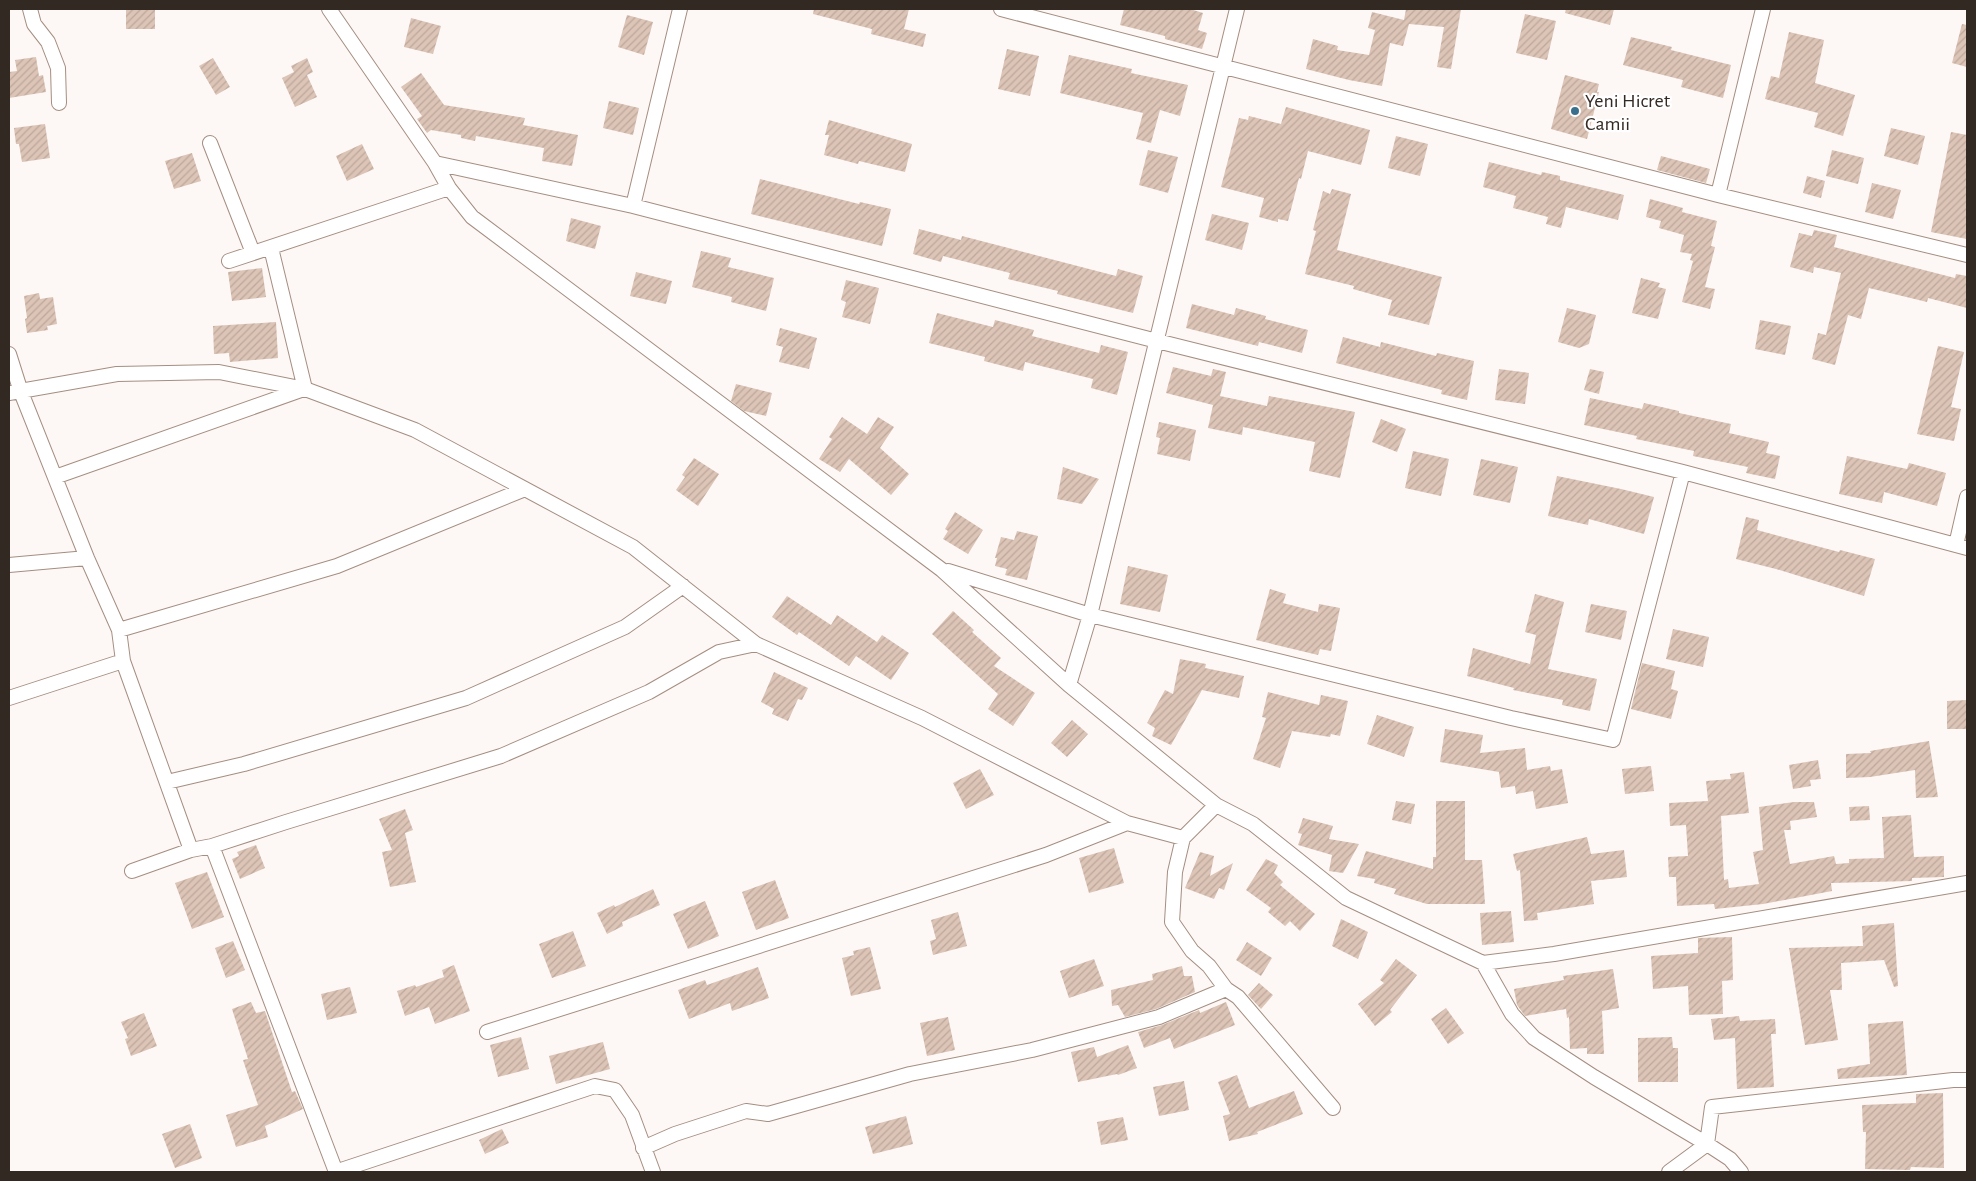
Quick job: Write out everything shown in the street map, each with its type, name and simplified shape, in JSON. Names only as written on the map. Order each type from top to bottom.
[{"type":"street","points":[[30,9],[34,24],[48,42],[58,68],[59,103]]},
{"type":"street","points":[[329,9],[435,164],[449,188],[472,217],[942,570],[1069,685],[1216,805],[1253,824],[1346,898],[1483,962],[1554,954],[1967,883]]},
{"type":"street","points":[[632,206],[680,9]]},
{"type":"street","points":[[1002,9],[1718,195],[1967,255]]},
{"type":"street","points":[[1069,685],[1090,615],[1237,9]]},
{"type":"street","points":[[1718,195],[1763,9]]},
{"type":"street","points":[[210,143],[254,253]]},
{"type":"street","points":[[435,164],[632,206],[1157,341],[1684,472],[1961,546],[1967,496]]},
{"type":"street","points":[[229,261],[449,188]]},
{"type":"street","points":[[271,248],[305,389]]},
{"type":"street","points":[[9,354],[15,393],[55,477],[87,558],[119,630],[123,661],[191,850]]},
{"type":"street","points":[[15,393],[117,374],[218,372],[305,389],[415,430],[633,547],[756,644],[922,718],[1127,823],[1183,838]]},
{"type":"street","points":[[55,477],[305,389]]},
{"type":"street","points":[[942,570],[1090,615],[1511,718],[1613,740],[1684,472]]},
{"type":"street","points":[[119,630],[337,566],[525,489]]},
{"type":"street","points":[[9,565],[87,558]]},
{"type":"street","points":[[167,782],[244,764],[466,698],[625,627],[683,586]]},
{"type":"street","points":[[132,871],[191,850],[212,846],[501,756],[649,692],[719,652],[756,644]]},
{"type":"street","points":[[9,698],[123,661]]},
{"type":"street","points":[[1216,805],[1183,838],[1175,872],[1172,922],[1192,951],[1209,966],[1226,989],[1238,997],[1333,1108]]},
{"type":"street","points":[[487,1032],[1046,855],[1127,823]]},
{"type":"street","points":[[212,846],[336,1172],[595,1086],[615,1090],[632,1114],[653,1172]]},
{"type":"street","points":[[1483,962],[1512,1014],[1534,1038],[1594,1077],[1707,1144],[1730,1159],[1741,1172]]},
{"type":"street","points":[[643,1148],[675,1134],[746,1111],[768,1114],[910,1074],[1032,1050],[1159,1017],[1226,989]]},
{"type":"street","points":[[1669,1172],[1707,1144],[1712,1107],[1967,1080]]},
{"type":"building","points":[[126,9],[155,9],[155,29],[126,29]]},
{"type":"building","points":[[814,9],[909,9],[904,29],[926,34],[923,47],[871,34],[872,29],[813,14]]},
{"type":"building","points":[[1124,9],[1190,9],[1203,13],[1198,30],[1207,33],[1202,49],[1165,39],[1165,36],[1120,25]]},
{"type":"building","points":[[1406,9],[1461,9],[1451,69],[1437,67],[1444,27],[1409,24],[1403,46],[1390,43],[1382,86],[1306,69],[1313,39],[1338,46],[1337,50],[1369,55],[1375,30],[1368,28],[1372,12],[1404,20]]},
{"type":"building","points":[[1566,9],[1614,9],[1610,25],[1565,13]]},
{"type":"building","points":[[1525,14],[1556,21],[1547,60],[1516,53]]},
{"type":"building","points":[[627,15],[653,22],[644,55],[618,47]]},
{"type":"building","points":[[411,18],[441,26],[433,54],[404,47]]},
{"type":"building","points":[[1962,24],[1967,25],[1967,67],[1952,63]]},
{"type":"building","points":[[1789,32],[1824,40],[1815,83],[1855,95],[1843,136],[1814,127],[1818,113],[1765,99],[1771,76],[1779,78]]},
{"type":"building","points":[[1631,37],[1672,47],[1671,50],[1731,65],[1723,98],[1681,87],[1683,80],[1623,65]]},
{"type":"building","points":[[1007,49],[1039,56],[1030,96],[998,89]]},
{"type":"building","points":[[1069,55],[1132,69],[1131,73],[1188,85],[1180,116],[1160,110],[1151,143],[1136,139],[1143,113],[1060,93]]},
{"type":"building","points":[[36,57],[39,76],[43,75],[46,92],[9,98],[9,72],[17,71],[15,60]]},
{"type":"building","points":[[213,58],[230,87],[216,95],[199,66]]},
{"type":"building","points":[[307,58],[313,72],[307,75],[317,97],[295,107],[282,78],[294,72],[291,66]]},
{"type":"building","points":[[421,73],[444,105],[525,118],[523,125],[578,135],[572,166],[542,161],[544,148],[476,136],[475,141],[461,138],[461,135],[431,130],[427,133],[417,119],[422,116],[401,87]]},
{"type":"building","name":"Yeni Hicret Camii","points":[[1565,75],[1599,84],[1597,92],[1599,92],[1587,139],[1551,129]]},
{"type":"building","points":[[609,101],[639,108],[633,135],[603,128]]},
{"type":"building","points":[[1286,107],[1370,130],[1361,165],[1308,151],[1288,221],[1278,219],[1278,222],[1259,217],[1264,198],[1221,187],[1239,118],[1248,120],[1249,116],[1281,124]]},
{"type":"building","points":[[829,120],[912,144],[905,172],[859,161],[858,164],[824,155],[829,135],[825,135]]},
{"type":"building","points":[[45,124],[50,158],[22,162],[19,144],[16,144],[14,128]]},
{"type":"building","points":[[1891,128],[1925,136],[1918,165],[1884,156]]},
{"type":"building","points":[[1951,132],[1967,135],[1967,239],[1931,232]]},
{"type":"building","points":[[1396,136],[1428,144],[1420,176],[1388,168]]},
{"type":"building","points":[[362,144],[374,169],[347,181],[336,156]]},
{"type":"building","points":[[1148,150],[1178,157],[1168,193],[1139,185]]},
{"type":"building","points":[[1832,150],[1864,158],[1858,184],[1826,176]]},
{"type":"building","points":[[192,153],[201,181],[174,189],[165,161]]},
{"type":"building","points":[[1661,156],[1710,169],[1706,183],[1657,170]]},
{"type":"building","points":[[1489,162],[1541,175],[1542,172],[1560,176],[1560,180],[1624,195],[1618,220],[1566,207],[1561,228],[1546,224],[1548,217],[1513,208],[1516,196],[1483,187]]},
{"type":"building","points":[[1807,176],[1825,181],[1821,198],[1803,193]]},
{"type":"building","points":[[760,179],[859,204],[860,202],[891,209],[882,246],[751,214]]},
{"type":"building","points":[[1872,183],[1901,190],[1893,219],[1865,212]]},
{"type":"building","points":[[1332,189],[1351,194],[1337,250],[1442,277],[1429,325],[1388,315],[1392,300],[1353,289],[1354,286],[1305,274],[1316,231],[1313,230],[1323,191],[1330,194]]},
{"type":"building","points":[[1650,199],[1683,208],[1682,212],[1717,221],[1711,246],[1715,247],[1705,287],[1715,289],[1710,309],[1682,302],[1693,261],[1690,260],[1692,254],[1680,252],[1684,235],[1659,228],[1661,221],[1646,217]]},
{"type":"building","points":[[1212,214],[1249,223],[1242,250],[1205,240]]},
{"type":"building","points":[[571,218],[601,226],[595,249],[566,241]]},
{"type":"building","points":[[919,229],[961,240],[962,236],[1116,276],[1118,269],[1143,276],[1133,313],[1057,294],[1058,291],[1008,279],[1010,273],[943,256],[941,262],[913,254]]},
{"type":"building","points":[[1814,230],[1837,235],[1834,247],[1955,278],[1956,274],[1967,276],[1967,308],[1928,298],[1927,302],[1869,288],[1861,319],[1848,315],[1835,365],[1812,359],[1818,333],[1826,335],[1841,273],[1814,267],[1813,273],[1790,267],[1799,233],[1812,236]]},
{"type":"building","points":[[701,251],[731,258],[728,267],[774,278],[766,311],[731,302],[732,297],[692,287]]},
{"type":"building","points":[[262,268],[266,297],[232,301],[228,272]]},
{"type":"building","points":[[636,272],[672,281],[666,304],[630,296]]},
{"type":"building","points":[[1641,278],[1660,283],[1658,287],[1666,289],[1658,319],[1632,313]]},
{"type":"building","points":[[846,280],[879,288],[870,324],[842,317],[846,302],[841,300]]},
{"type":"building","points":[[39,293],[40,299],[53,297],[57,324],[47,326],[48,330],[27,333],[24,296]]},
{"type":"building","points":[[1192,304],[1234,315],[1236,308],[1266,316],[1265,319],[1308,330],[1302,353],[1259,342],[1258,346],[1186,328]]},
{"type":"building","points":[[1567,308],[1596,315],[1589,344],[1579,348],[1558,342]]},
{"type":"building","points":[[937,313],[993,327],[995,320],[1034,330],[1032,336],[1099,353],[1101,345],[1128,352],[1117,395],[1091,388],[1093,379],[1025,362],[1023,371],[984,361],[985,357],[929,343]]},
{"type":"building","points":[[1760,320],[1791,326],[1785,355],[1755,349]]},
{"type":"building","points":[[276,322],[278,358],[230,362],[229,353],[214,354],[213,326]]},
{"type":"building","points":[[780,328],[817,338],[809,369],[779,362],[783,347],[776,345]]},
{"type":"building","points":[[1343,337],[1380,347],[1381,342],[1436,356],[1437,353],[1474,361],[1467,400],[1441,394],[1442,390],[1336,363]]},
{"type":"building","points":[[1938,346],[1964,352],[1951,407],[1961,409],[1954,441],[1917,434]]},
{"type":"building","points":[[1173,367],[1211,376],[1213,369],[1226,372],[1220,396],[1267,406],[1269,396],[1355,412],[1340,478],[1309,471],[1315,442],[1243,427],[1242,435],[1208,428],[1213,405],[1166,393]]},
{"type":"building","points":[[1499,369],[1529,373],[1525,404],[1495,400]]},
{"type":"building","points":[[1590,369],[1604,372],[1599,394],[1584,390]]},
{"type":"building","points":[[736,384],[772,393],[766,416],[744,411],[731,401]]},
{"type":"building","points":[[1590,398],[1642,409],[1644,403],[1679,411],[1679,413],[1731,424],[1729,433],[1769,442],[1766,453],[1780,456],[1775,479],[1746,473],[1748,467],[1693,456],[1694,451],[1636,439],[1637,436],[1584,425]]},
{"type":"building","points":[[842,417],[867,434],[878,417],[894,427],[880,448],[909,474],[891,495],[849,459],[840,472],[819,459],[832,439],[829,437]]},
{"type":"building","points":[[1381,419],[1406,429],[1397,452],[1372,442]]},
{"type":"building","points":[[1159,422],[1196,430],[1190,461],[1157,454],[1160,438],[1156,437]]},
{"type":"building","points":[[1413,451],[1449,459],[1441,496],[1405,488]]},
{"type":"building","points":[[1847,456],[1907,469],[1909,463],[1946,473],[1937,506],[1884,492],[1882,503],[1839,494]]},
{"type":"building","points":[[694,458],[719,474],[698,506],[676,490],[685,477],[682,475]]},
{"type":"building","points":[[1481,459],[1518,467],[1510,503],[1473,495]]},
{"type":"building","points":[[1063,467],[1099,479],[1082,504],[1057,499]]},
{"type":"building","points":[[1557,476],[1654,497],[1644,534],[1589,519],[1588,525],[1548,516]]},
{"type":"building","points":[[955,512],[983,530],[968,554],[943,539],[948,531],[945,529]]},
{"type":"building","points":[[1746,517],[1759,520],[1757,530],[1839,552],[1840,550],[1875,559],[1864,596],[1776,569],[1736,559]]},
{"type":"building","points":[[1017,531],[1038,536],[1027,580],[1005,575],[1007,569],[995,566],[997,558],[995,558],[1001,537],[1014,540]]},
{"type":"building","points":[[1128,566],[1168,575],[1160,612],[1120,604]]},
{"type":"building","points":[[1270,589],[1286,594],[1283,603],[1318,612],[1319,604],[1340,608],[1331,651],[1320,649],[1318,655],[1256,640]]},
{"type":"building","points":[[1535,594],[1564,602],[1548,669],[1597,679],[1590,711],[1562,705],[1563,700],[1513,690],[1514,688],[1467,676],[1473,648],[1530,664],[1536,635],[1525,632]]},
{"type":"building","points":[[787,596],[831,625],[837,615],[877,642],[882,635],[909,653],[891,680],[856,656],[849,666],[799,632],[797,635],[772,617]]},
{"type":"building","points":[[1591,604],[1627,611],[1621,640],[1585,632]]},
{"type":"building","points":[[953,611],[974,630],[972,632],[1001,658],[994,666],[1035,693],[1013,726],[988,709],[998,694],[932,634]]},
{"type":"building","points":[[1673,629],[1709,637],[1703,667],[1666,659]]},
{"type":"building","points":[[1180,659],[1206,664],[1205,668],[1244,676],[1239,698],[1202,690],[1171,745],[1152,736],[1155,728],[1147,723],[1165,690],[1173,694]]},
{"type":"building","points":[[1642,663],[1675,671],[1671,689],[1678,691],[1671,719],[1631,709]]},
{"type":"building","points":[[774,672],[808,688],[802,700],[798,699],[788,721],[772,714],[774,709],[761,702]]},
{"type":"building","points":[[1268,692],[1319,705],[1321,695],[1348,701],[1340,736],[1331,734],[1330,737],[1292,731],[1280,768],[1253,759],[1266,718],[1262,717]]},
{"type":"building","points":[[1967,700],[1967,729],[1947,729],[1947,701]]},
{"type":"building","points":[[1377,715],[1414,727],[1404,757],[1367,744]]},
{"type":"building","points":[[1072,720],[1088,734],[1067,757],[1051,743]]},
{"type":"building","points":[[1445,729],[1483,735],[1480,753],[1525,748],[1527,770],[1550,766],[1551,771],[1562,769],[1568,803],[1536,809],[1533,791],[1516,794],[1515,786],[1501,788],[1499,772],[1440,762]]},
{"type":"building","points":[[1929,741],[1938,797],[1916,798],[1915,770],[1870,777],[1846,778],[1846,754],[1871,753],[1870,751]]},
{"type":"building","points":[[1818,760],[1821,779],[1810,780],[1811,786],[1793,789],[1789,765]]},
{"type":"building","points":[[1651,766],[1654,791],[1625,794],[1622,769]]},
{"type":"building","points":[[980,769],[994,795],[966,809],[953,783]]},
{"type":"building","points":[[1744,772],[1749,813],[1721,816],[1724,880],[1728,879],[1729,888],[1759,884],[1753,852],[1763,850],[1759,807],[1794,802],[1814,802],[1817,817],[1790,821],[1791,830],[1784,830],[1790,864],[1834,856],[1836,864],[1849,863],[1849,859],[1884,858],[1882,817],[1911,815],[1914,857],[1944,856],[1944,877],[1912,878],[1912,881],[1831,883],[1832,891],[1763,904],[1715,909],[1714,904],[1677,906],[1676,877],[1669,877],[1668,857],[1688,856],[1686,825],[1670,826],[1669,803],[1708,801],[1706,781],[1731,779],[1730,774]]},
{"type":"building","points":[[1396,801],[1415,804],[1411,824],[1392,820]]},
{"type":"building","points":[[1436,801],[1465,801],[1465,860],[1482,860],[1485,904],[1427,904],[1394,894],[1396,889],[1374,883],[1375,879],[1357,876],[1366,851],[1433,869],[1433,857],[1436,857]]},
{"type":"building","points":[[1869,806],[1870,820],[1850,821],[1849,807]]},
{"type":"building","points":[[405,809],[413,830],[405,833],[416,882],[390,887],[382,852],[392,850],[379,819]]},
{"type":"building","points":[[1303,818],[1333,826],[1329,839],[1359,844],[1343,873],[1329,871],[1332,855],[1298,845],[1302,834],[1298,833]]},
{"type":"building","points":[[1587,837],[1591,854],[1624,850],[1627,877],[1591,881],[1594,904],[1537,913],[1538,920],[1524,921],[1520,870],[1517,871],[1513,854]]},
{"type":"building","points":[[256,845],[265,868],[240,879],[232,859],[239,856],[237,852]]},
{"type":"building","points":[[1114,848],[1124,883],[1089,893],[1079,858]]},
{"type":"building","points":[[1200,852],[1214,856],[1210,876],[1233,863],[1224,890],[1219,888],[1214,899],[1185,888]]},
{"type":"building","points":[[1266,859],[1278,865],[1274,873],[1283,882],[1280,885],[1315,914],[1300,931],[1290,921],[1285,926],[1268,912],[1271,908],[1246,890]]},
{"type":"building","points":[[207,872],[224,917],[192,929],[175,883]]},
{"type":"building","points":[[775,880],[789,918],[756,930],[742,892]]},
{"type":"building","points":[[653,889],[660,905],[622,922],[623,926],[607,934],[597,913],[614,905],[615,907]]},
{"type":"building","points":[[705,901],[719,936],[688,949],[673,914]]},
{"type":"building","points":[[1511,911],[1514,942],[1482,945],[1480,913]]},
{"type":"building","points":[[958,912],[967,946],[933,955],[930,941],[936,939],[931,920]]},
{"type":"building","points":[[1341,919],[1368,932],[1358,959],[1332,946]]},
{"type":"building","points":[[1894,923],[1898,986],[1894,987],[1884,960],[1841,963],[1842,990],[1830,990],[1838,1040],[1805,1045],[1789,948],[1863,946],[1862,926]]},
{"type":"building","points":[[573,931],[586,966],[552,978],[539,944]]},
{"type":"building","points":[[1732,937],[1733,980],[1722,981],[1723,1014],[1689,1015],[1688,986],[1653,989],[1651,956],[1698,953],[1698,938]]},
{"type":"building","points":[[233,941],[245,970],[226,978],[215,948]]},
{"type":"building","points":[[1247,942],[1272,958],[1261,976],[1236,960]]},
{"type":"building","points":[[870,947],[881,989],[851,996],[842,958],[854,955],[853,951]]},
{"type":"building","points":[[1094,959],[1104,986],[1069,998],[1060,971]]},
{"type":"building","points":[[1396,959],[1417,975],[1390,1010],[1392,1012],[1375,1026],[1358,1004],[1384,983],[1380,980]]},
{"type":"building","points":[[454,965],[470,1011],[435,1024],[429,1007],[405,1016],[397,991],[415,985],[416,987],[444,977],[442,970]]},
{"type":"building","points":[[1182,966],[1184,976],[1192,976],[1195,992],[1156,1009],[1125,1017],[1118,1005],[1112,1006],[1111,990],[1153,980],[1152,974]]},
{"type":"building","points":[[758,967],[769,998],[732,1011],[730,1003],[689,1019],[678,990],[705,980],[707,985]]},
{"type":"building","points":[[1613,969],[1619,1008],[1602,1011],[1604,1054],[1587,1054],[1587,1048],[1570,1049],[1569,1017],[1567,1018],[1566,1009],[1525,1016],[1517,1005],[1514,989],[1564,980],[1563,976]]},
{"type":"building","points":[[1259,983],[1273,995],[1261,1009],[1248,995]]},
{"type":"building","points":[[350,987],[357,1013],[327,1020],[321,994]]},
{"type":"building","points":[[251,1002],[256,1013],[265,1011],[292,1092],[295,1091],[303,1109],[265,1126],[268,1137],[236,1147],[226,1115],[258,1105],[243,1060],[248,1059],[232,1009]]},
{"type":"building","points":[[1226,1002],[1235,1025],[1174,1049],[1170,1038],[1144,1048],[1138,1032],[1162,1025],[1199,1010],[1200,1013]]},
{"type":"building","points":[[1446,1008],[1464,1033],[1448,1044],[1431,1019]]},
{"type":"building","points":[[144,1013],[157,1046],[131,1056],[125,1039],[128,1038],[121,1022]]},
{"type":"building","points":[[1739,1016],[1740,1021],[1775,1019],[1776,1034],[1771,1034],[1774,1087],[1737,1089],[1735,1038],[1714,1040],[1711,1019]]},
{"type":"building","points":[[948,1017],[955,1050],[927,1056],[920,1023]]},
{"type":"building","points":[[1903,1021],[1907,1075],[1838,1079],[1837,1069],[1870,1064],[1868,1024]]},
{"type":"building","points":[[521,1037],[529,1069],[498,1077],[490,1045]]},
{"type":"building","points":[[1672,1037],[1673,1048],[1678,1048],[1678,1082],[1638,1082],[1638,1038]]},
{"type":"building","points":[[603,1042],[610,1069],[556,1084],[549,1056]]},
{"type":"building","points":[[1128,1045],[1137,1068],[1118,1075],[1078,1082],[1071,1052],[1094,1047],[1097,1057]]},
{"type":"building","points":[[1237,1075],[1249,1108],[1294,1091],[1303,1114],[1257,1132],[1258,1134],[1229,1141],[1223,1116],[1230,1114],[1218,1082]]},
{"type":"building","points":[[1184,1081],[1189,1110],[1159,1116],[1153,1087]]},
{"type":"building","points":[[1943,1093],[1944,1168],[1911,1167],[1910,1170],[1865,1169],[1866,1132],[1863,1132],[1862,1105],[1916,1103],[1916,1094]]},
{"type":"building","points":[[906,1116],[913,1144],[873,1154],[865,1127]]},
{"type":"building","points":[[1123,1117],[1128,1140],[1101,1145],[1097,1122]]},
{"type":"building","points":[[190,1124],[202,1158],[175,1168],[162,1134]]},
{"type":"building","points":[[502,1129],[509,1143],[485,1154],[479,1140]]},
{"type":"place","name":"Yeni Hicret Camii","points":[[1575,111]]}]
